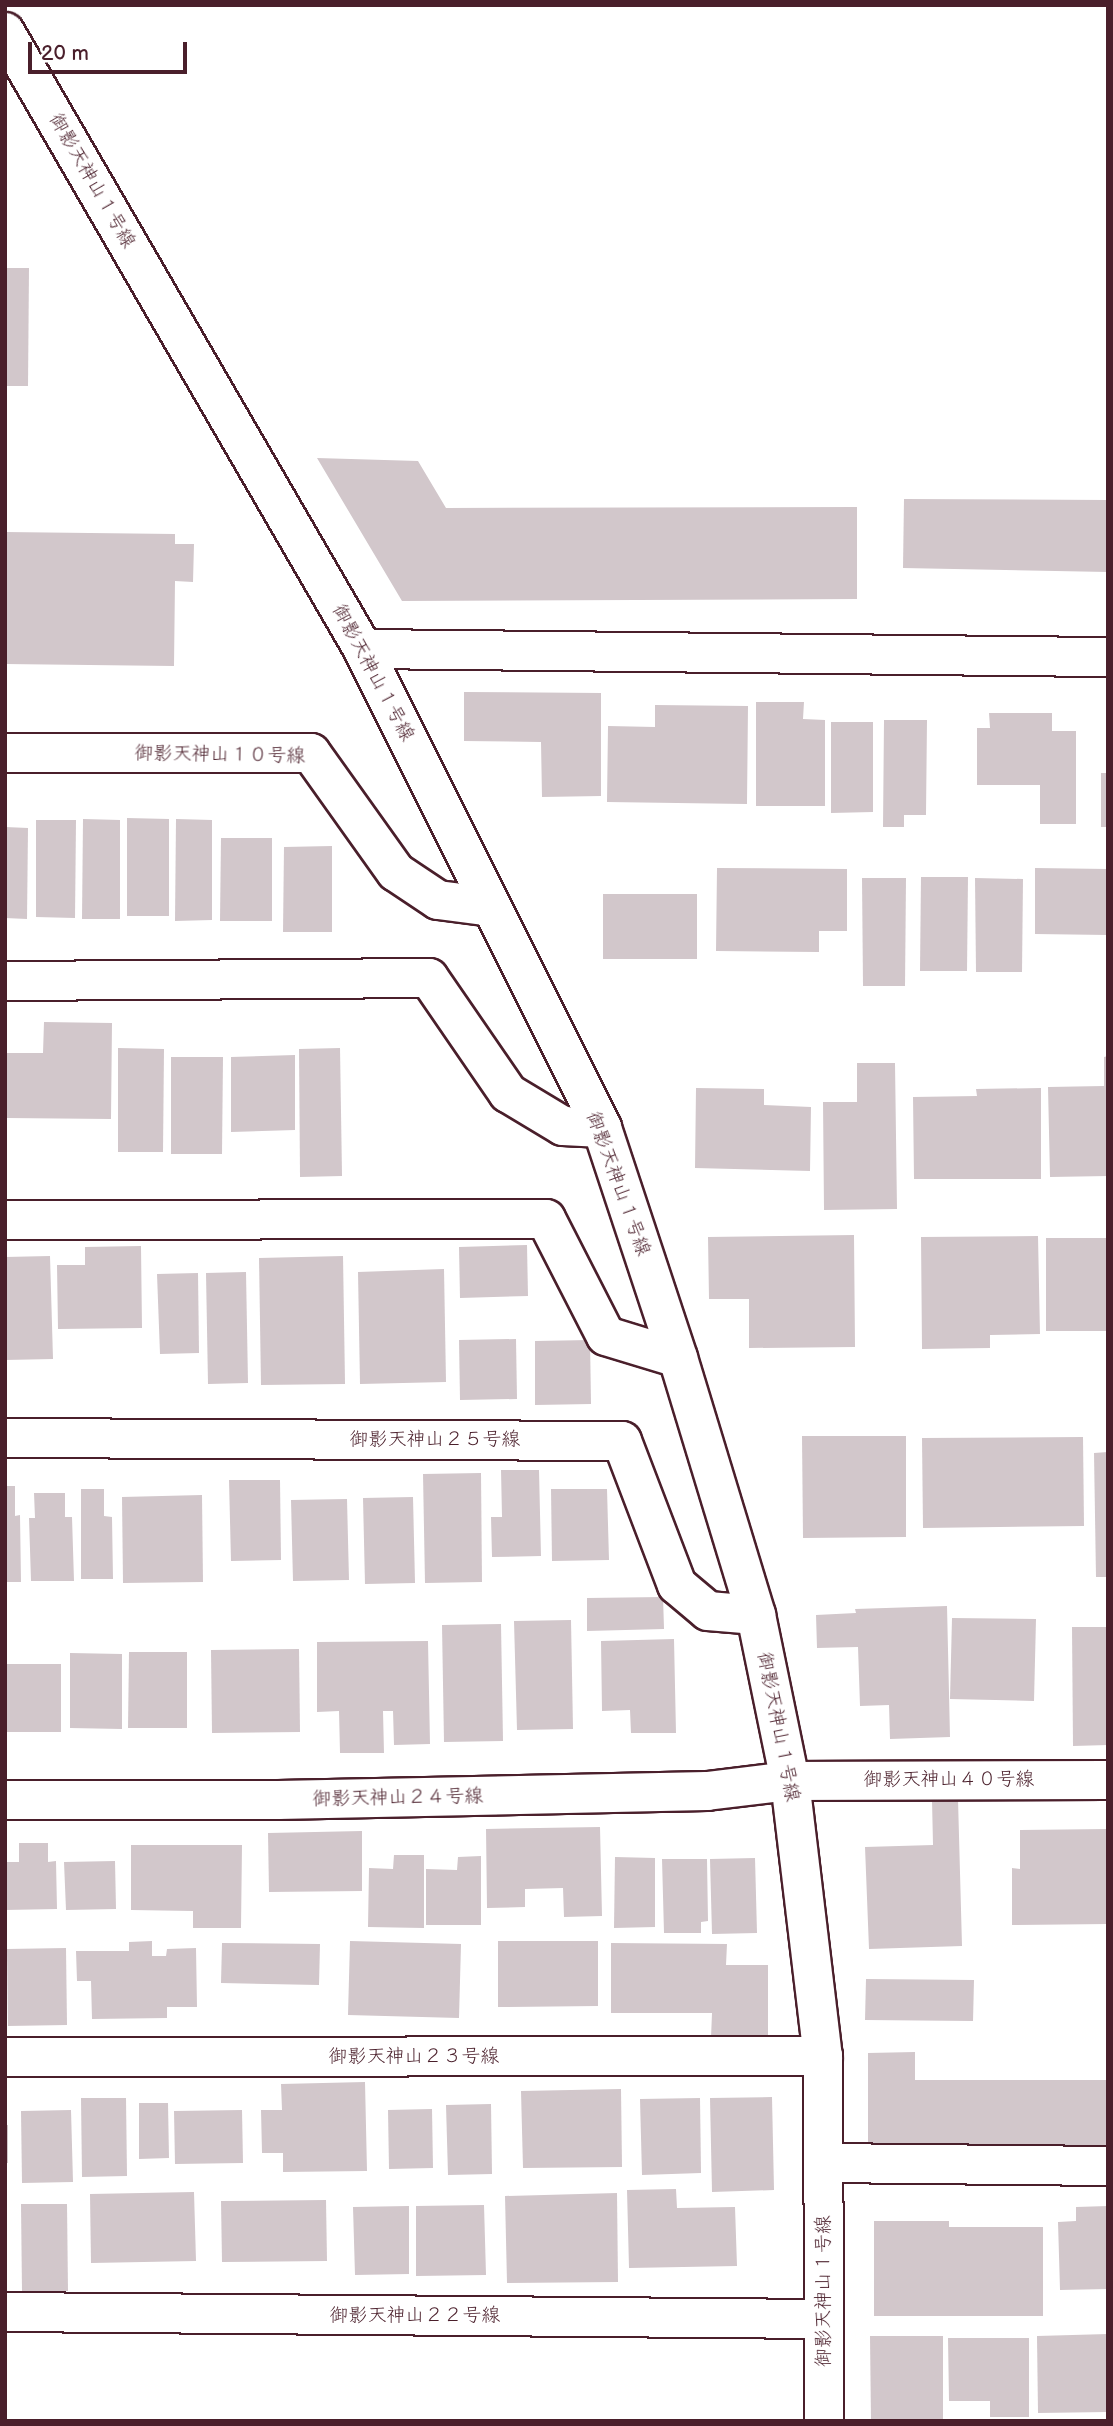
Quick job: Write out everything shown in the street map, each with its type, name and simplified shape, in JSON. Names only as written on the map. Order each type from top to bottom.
[{"type":"street","name":"御影天神山１号線","points":[[5,33],[363,649],[602,1128],[678,1358],[756,1615],[790,1781],[823,2056],[824,2421]]},
{"type":"street","points":[[363,649],[1108,657]]},
{"type":"street","name":"御影天神山１０号線","points":[[5,753],[311,753],[396,872],[438,900],[492,907]]},
{"type":"street","points":[[5,981],[429,978],[508,1093],[563,1126],[602,1128]]},
{"type":"street","points":[[5,1220],[546,1219],[606,1336],[678,1358]]},
{"type":"street","name":"御影天神山２５号線","points":[[5,1438],[622,1441],[677,1585],[708,1611],[756,1615]]},
{"type":"street","name":"御影天神山４０号線","points":[[790,1781],[1108,1780]]},
{"type":"street","name":"御影天神山２４号線","points":[[5,1800],[278,1800],[693,1792],[790,1781]]},
{"type":"street","name":"御影天神山２３号線","points":[[5,2057],[823,2056]]},
{"type":"street","points":[[823,2163],[1108,2166]]},
{"type":"street","name":"御影天神山２２号線","points":[[5,2312],[824,2319]]},
{"type":"building","points":[[5,268],[29,268],[28,386],[5,386]]},
{"type":"building","points":[[317,458],[418,461],[446,508],[857,507],[857,599],[402,601]]},
{"type":"building","points":[[904,499],[1108,500],[1108,572],[903,568]]},
{"type":"building","points":[[5,532],[175,534],[175,544],[194,544],[193,582],[175,581],[174,666],[5,664]]},
{"type":"building","points":[[464,692],[601,693],[601,796],[542,797],[541,742],[464,741]]},
{"type":"building","points":[[756,702],[804,702],[803,719],[825,720],[825,806],[756,806]]},
{"type":"building","points":[[655,705],[748,706],[747,804],[607,802],[608,726],[655,727]]},
{"type":"building","points":[[989,713],[1052,713],[1052,731],[1076,731],[1076,824],[1040,824],[1040,785],[977,785],[977,728],[990,728]]},
{"type":"building","points":[[884,720],[927,720],[926,815],[904,815],[904,827],[883,827]]},
{"type":"building","points":[[831,722],[873,722],[873,812],[831,813]]},
{"type":"building","points":[[1101,773],[1108,773],[1108,827],[1101,827]]},
{"type":"building","points":[[127,818],[169,819],[169,916],[127,916]]},
{"type":"building","points":[[83,819],[120,820],[120,919],[82,919]]},
{"type":"building","points":[[176,819],[212,820],[212,920],[175,921]]},
{"type":"building","points":[[36,820],[76,820],[75,918],[36,917]]},
{"type":"building","points":[[5,827],[28,828],[27,919],[5,918]]},
{"type":"building","points":[[221,838],[272,838],[272,921],[220,921]]},
{"type":"building","points":[[332,846],[332,932],[283,932],[284,847]]},
{"type":"building","points":[[717,868],[847,869],[847,931],[819,931],[819,952],[716,951]]},
{"type":"building","points":[[1035,868],[1108,869],[1108,935],[1035,934]]},
{"type":"building","points":[[921,877],[968,877],[967,971],[920,971]]},
{"type":"building","points":[[862,878],[906,878],[905,986],[863,986]]},
{"type":"building","points":[[975,878],[1023,879],[1022,972],[976,972]]},
{"type":"building","points":[[603,894],[697,894],[697,959],[603,959]]},
{"type":"building","points":[[44,1022],[112,1023],[111,1119],[7,1118],[7,1053],[43,1053]]},
{"type":"building","points":[[118,1048],[164,1049],[163,1152],[118,1152]]},
{"type":"building","points":[[340,1048],[342,1176],[300,1177],[299,1049]]},
{"type":"building","points":[[295,1055],[295,1130],[231,1132],[231,1057]]},
{"type":"building","points":[[1108,1056],[1108,1176],[1050,1177],[1048,1087],[1104,1086],[1104,1057]]},
{"type":"building","points":[[171,1057],[223,1057],[222,1154],[171,1154]]},
{"type":"building","points":[[857,1063],[895,1063],[897,1209],[824,1210],[823,1102],[857,1102]]},
{"type":"building","points":[[696,1088],[764,1089],[764,1105],[811,1107],[810,1171],[695,1168]]},
{"type":"building","points":[[1041,1088],[1041,1179],[914,1179],[913,1097],[977,1096],[976,1089]]},
{"type":"building","points":[[854,1235],[855,1347],[749,1348],[749,1299],[709,1299],[708,1237]]},
{"type":"building","points":[[1038,1236],[1040,1334],[990,1335],[990,1348],[922,1349],[921,1237]]},
{"type":"building","points":[[1046,1238],[1108,1238],[1108,1331],[1046,1331]]},
{"type":"building","points":[[527,1245],[528,1296],[460,1298],[459,1247]]},
{"type":"building","points":[[141,1246],[142,1328],[58,1329],[57,1265],[85,1265],[85,1247]]},
{"type":"building","points":[[50,1256],[53,1359],[5,1360],[5,1257]]},
{"type":"building","points":[[343,1256],[345,1384],[261,1385],[259,1258]]},
{"type":"building","points":[[444,1269],[446,1382],[360,1384],[358,1272]]},
{"type":"building","points":[[246,1272],[248,1383],[208,1384],[206,1273]]},
{"type":"building","points":[[198,1273],[199,1353],[160,1354],[157,1274]]},
{"type":"building","points":[[516,1339],[517,1399],[460,1400],[459,1340]]},
{"type":"building","points":[[590,1340],[591,1404],[535,1405],[535,1341]]},
{"type":"building","points":[[802,1436],[906,1436],[906,1537],[803,1538]]},
{"type":"building","points":[[1083,1437],[1084,1526],[923,1528],[922,1438]]},
{"type":"building","points":[[1108,1452],[1108,1577],[1096,1577],[1094,1453]]},
{"type":"building","points":[[501,1470],[539,1470],[541,1556],[492,1557],[491,1517],[502,1517]]},
{"type":"building","points":[[481,1473],[482,1582],[425,1583],[423,1474]]},
{"type":"building","points":[[229,1480],[280,1480],[281,1560],[231,1561]]},
{"type":"building","points":[[5,1486],[15,1486],[15,1516],[20,1515],[21,1582],[5,1582]]},
{"type":"building","points":[[81,1489],[104,1489],[104,1516],[112,1517],[113,1579],[81,1579]]},
{"type":"building","points":[[551,1489],[607,1489],[609,1560],[552,1561]]},
{"type":"building","points":[[34,1493],[65,1493],[65,1517],[72,1517],[74,1581],[31,1581],[29,1518],[35,1518]]},
{"type":"building","points":[[202,1495],[203,1582],[123,1583],[122,1497]]},
{"type":"building","points":[[413,1497],[415,1583],[365,1584],[363,1498]]},
{"type":"building","points":[[347,1499],[349,1580],[293,1581],[291,1500]]},
{"type":"building","points":[[663,1597],[664,1629],[587,1631],[587,1598]]},
{"type":"building","points":[[947,1606],[950,1737],[890,1739],[889,1705],[860,1706],[858,1647],[817,1648],[816,1615],[856,1613],[855,1609]]},
{"type":"building","points":[[952,1618],[1036,1619],[1034,1701],[950,1699]]},
{"type":"building","points":[[571,1620],[573,1729],[517,1730],[514,1621]]},
{"type":"building","points":[[501,1624],[503,1741],[444,1742],[442,1625]]},
{"type":"building","points":[[1072,1627],[1108,1627],[1108,1745],[1073,1746]]},
{"type":"building","points":[[674,1639],[676,1733],[631,1733],[630,1710],[602,1711],[601,1641]]},
{"type":"building","points":[[428,1641],[430,1744],[394,1745],[393,1711],[383,1711],[384,1753],[340,1753],[339,1711],[317,1712],[317,1642]]},
{"type":"building","points":[[299,1649],[300,1732],[212,1733],[211,1650]]},
{"type":"building","points":[[129,1652],[187,1652],[187,1728],[128,1728]]},
{"type":"building","points":[[70,1653],[122,1654],[122,1729],[70,1728]]},
{"type":"building","points":[[5,1664],[61,1664],[61,1732],[5,1732]]},
{"type":"building","points":[[958,1799],[962,1946],[869,1949],[865,1847],[933,1845],[932,1800]]},
{"type":"building","points":[[600,1827],[602,1916],[564,1917],[563,1888],[525,1889],[525,1907],[487,1908],[486,1829]]},
{"type":"building","points":[[1108,1829],[1108,1924],[1012,1925],[1012,1868],[1020,1869],[1020,1830]]},
{"type":"building","points":[[362,1831],[362,1891],[269,1892],[268,1833]]},
{"type":"building","points":[[19,1843],[48,1843],[48,1862],[56,1861],[57,1909],[5,1910],[5,1862],[19,1862]]},
{"type":"building","points":[[131,1845],[242,1845],[241,1928],[193,1928],[193,1911],[131,1910]]},
{"type":"building","points":[[394,1855],[424,1855],[424,1928],[368,1927],[369,1868],[393,1869]]},
{"type":"building","points":[[481,1856],[481,1925],[426,1925],[426,1869],[457,1870],[458,1857]]},
{"type":"building","points":[[615,1857],[655,1858],[655,1927],[614,1928]]},
{"type":"building","points":[[755,1858],[757,1933],[712,1934],[710,1859]]},
{"type":"building","points":[[662,1859],[707,1859],[708,1921],[701,1922],[701,1933],[664,1933]]},
{"type":"building","points":[[115,1861],[116,1909],[66,1910],[64,1862]]},
{"type":"building","points":[[152,1941],[152,1956],[166,1956],[167,1949],[196,1948],[197,2007],[167,2007],[167,2018],[92,2019],[91,1981],[77,1981],[76,1951],[129,1951],[129,1942]]},
{"type":"building","points":[[350,1941],[461,1944],[459,2018],[348,2015]]},
{"type":"building","points":[[498,1941],[598,1941],[598,2006],[498,2007]]},
{"type":"building","points":[[222,1943],[320,1944],[319,1985],[221,1983]]},
{"type":"building","points":[[611,1943],[727,1944],[726,1965],[768,1965],[768,2038],[711,2038],[712,2013],[611,2013]]},
{"type":"building","points":[[66,1948],[67,2025],[8,2026],[7,1949]]},
{"type":"building","points":[[866,1979],[974,1980],[973,2021],[865,2020]]},
{"type":"building","points":[[915,2052],[915,2080],[1108,2080],[1108,2149],[868,2148],[868,2053]]},
{"type":"building","points":[[365,2082],[367,2171],[283,2172],[283,2153],[262,2153],[261,2110],[282,2110],[281,2084]]},
{"type":"building","points":[[621,2089],[622,2167],[523,2168],[521,2091]]},
{"type":"building","points":[[772,2097],[774,2190],[712,2192],[710,2098]]},
{"type":"building","points":[[81,2098],[126,2098],[127,2176],[82,2177]]},
{"type":"building","points":[[700,2098],[701,2173],[642,2175],[640,2099]]},
{"type":"building","points":[[139,2103],[168,2103],[169,2158],[139,2159]]},
{"type":"building","points":[[491,2104],[492,2174],[448,2175],[446,2105]]},
{"type":"building","points":[[432,2109],[433,2168],[389,2169],[388,2110]]},
{"type":"building","points":[[71,2110],[73,2182],[22,2183],[21,2111]]},
{"type":"building","points":[[242,2110],[243,2163],[175,2164],[174,2111]]},
{"type":"building","points":[[5,2125],[8,2125],[8,2163],[5,2163]]},
{"type":"building","points":[[676,2189],[677,2208],[735,2207],[737,2266],[629,2268],[627,2190]]},
{"type":"building","points":[[194,2192],[196,2261],[91,2263],[90,2194]]},
{"type":"building","points":[[617,2193],[618,2282],[507,2283],[505,2196]]},
{"type":"building","points":[[326,2200],[327,2261],[222,2262],[221,2201]]},
{"type":"building","points":[[21,2204],[67,2204],[68,2291],[22,2291]]},
{"type":"building","points":[[484,2205],[486,2275],[416,2276],[416,2206]]},
{"type":"building","points":[[409,2206],[409,2274],[355,2275],[353,2207]]},
{"type":"building","points":[[1108,2206],[1108,2289],[1060,2290],[1058,2222],[1076,2221],[1076,2207]]},
{"type":"building","points":[[874,2221],[949,2221],[949,2227],[1043,2227],[1043,2316],[874,2316]]},
{"type":"building","points":[[1108,2334],[1108,2412],[1038,2413],[1037,2336]]},
{"type":"building","points":[[870,2336],[943,2336],[943,2421],[871,2421]]},
{"type":"building","points":[[948,2338],[1029,2338],[1029,2417],[990,2417],[990,2401],[949,2401]]}]
